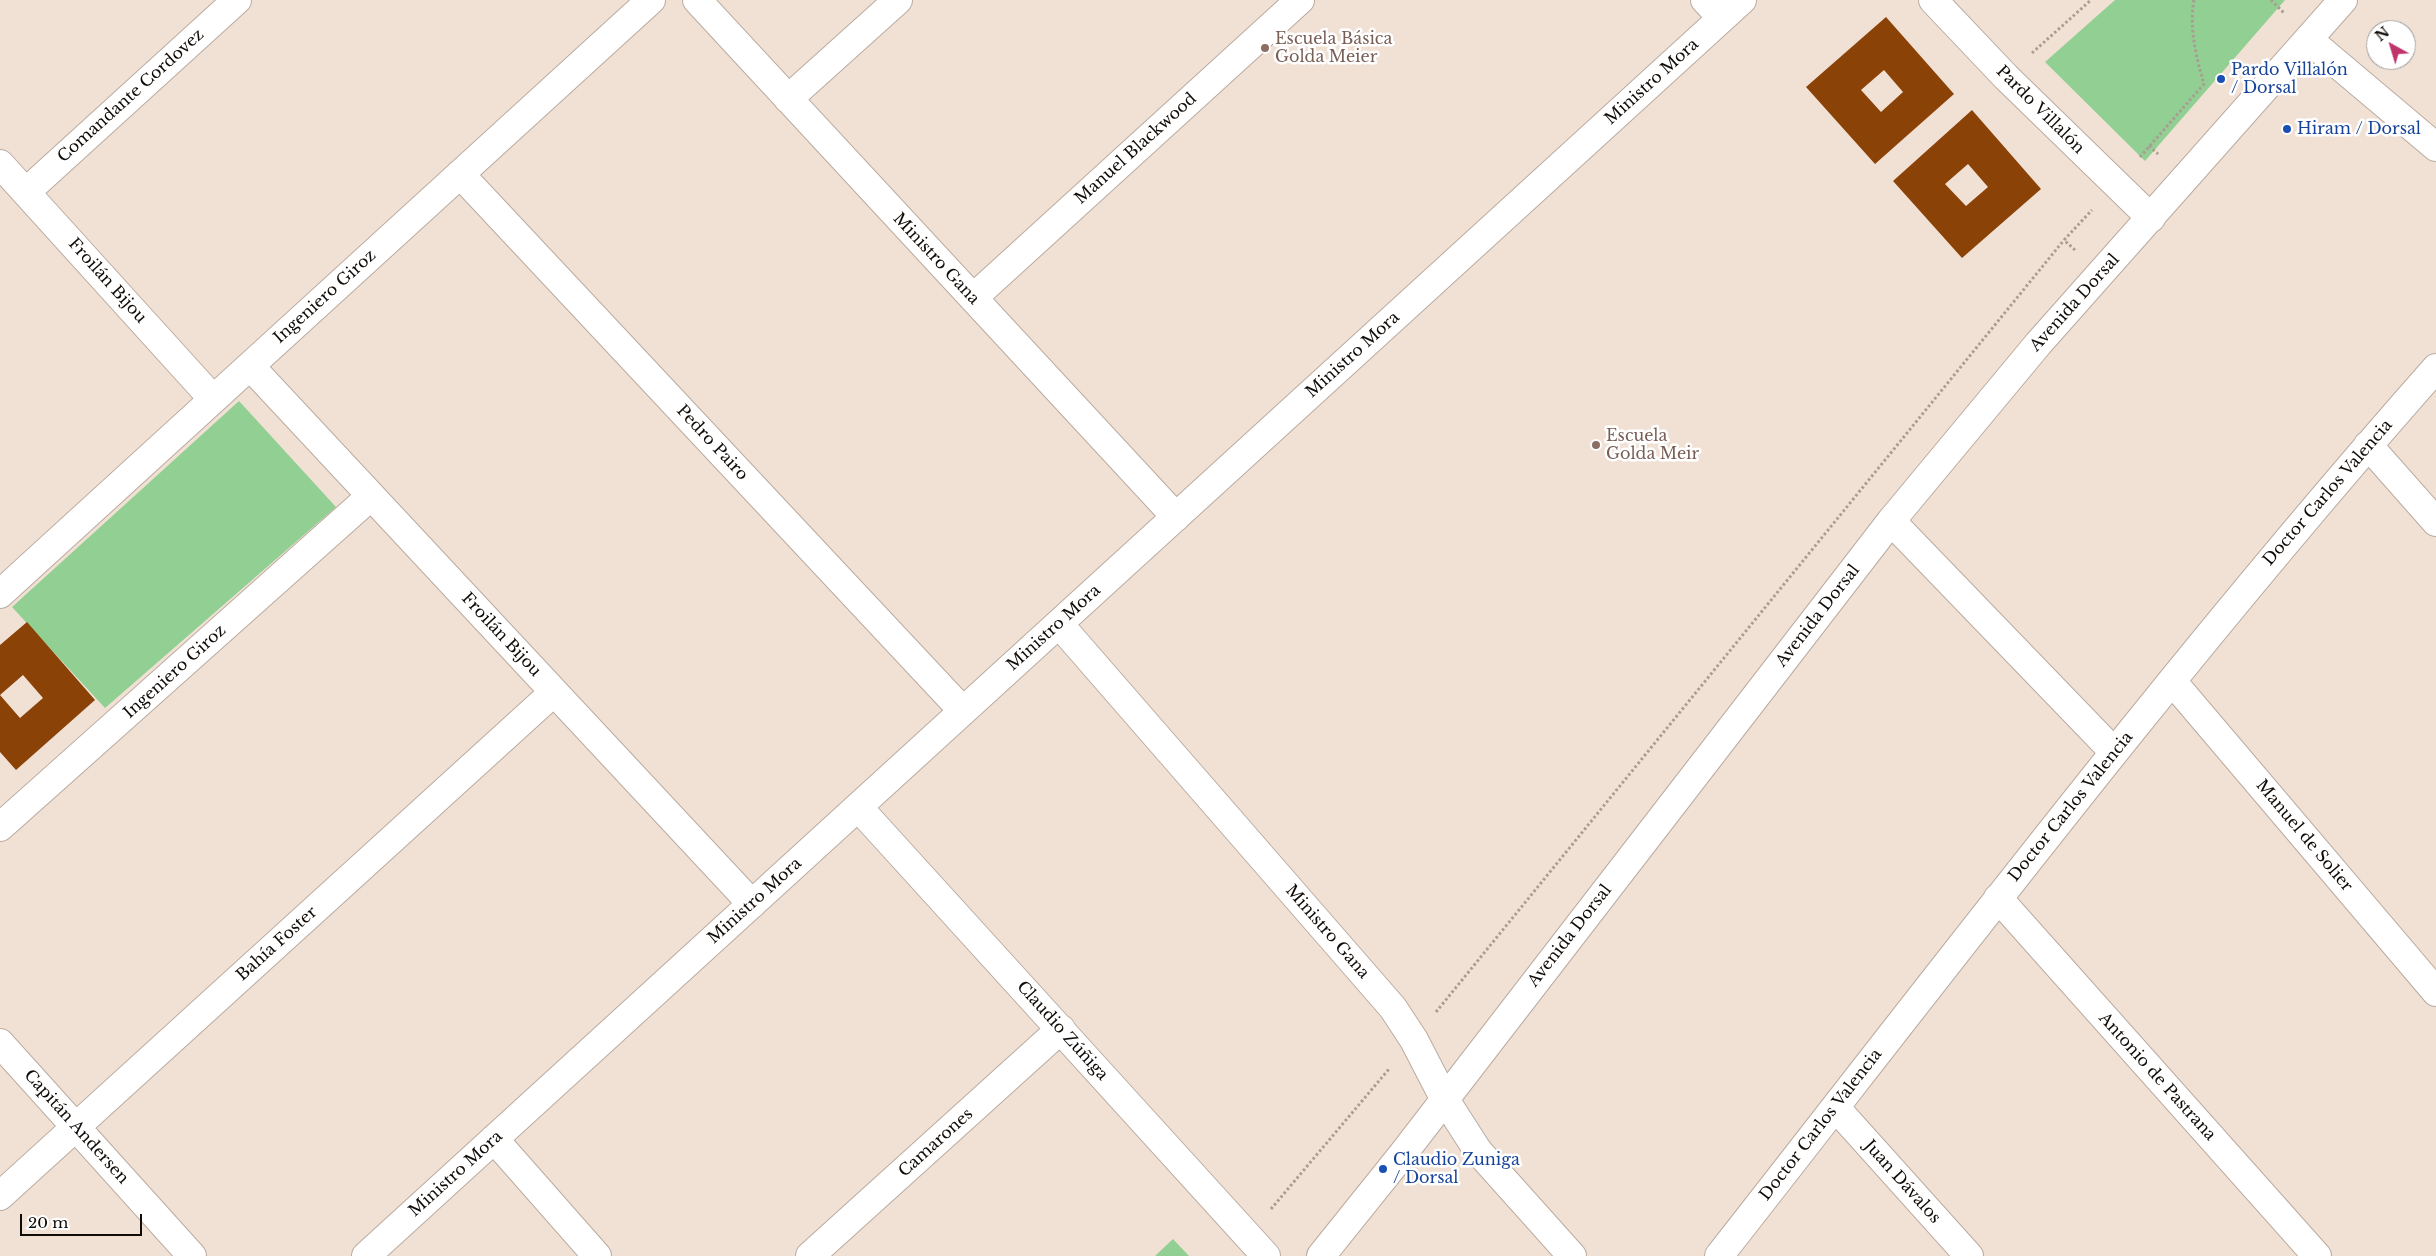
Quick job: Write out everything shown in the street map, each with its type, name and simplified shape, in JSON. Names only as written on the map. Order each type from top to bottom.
[{"type":"street","name":"Comandante Cordovez","points":[[26,192],[238,0]]},
{"type":"street","name":"Ingeniero Giroz","points":[[3,586],[214,399],[651,0]]},
{"type":"street","name":"Ministro Gana","points":[[697,0],[1176,517]]},
{"type":"street","points":[[788,98],[898,0]]},
{"type":"street","name":"Manuel Blackwood","points":[[973,298],[1300,0]]},
{"type":"street","name":"Ministro Mora","points":[[366,1256],[1176,517],[1714,9],[1742,0]]},
{"type":"street","name":"Pardo Villalón","points":[[1932,0],[2006,77],[2151,218]]},
{"type":"street","name":"Avenida Dorsal","points":[[1321,1256],[1891,521],[2038,344],[2343,0]]},
{"type":"street","points":[[2309,40],[2436,147]]},
{"type":"street","name":"Froilán Bijou","points":[[0,164],[214,399]]},
{"type":"street","name":"Pedro Pairo","points":[[460,174],[963,711]]},
{"type":"street","name":"Froilán Bijou","points":[[250,366],[752,904]]},
{"type":"street","name":"Doctor Carlos Valencia","points":[[1720,1256],[1998,898],[2172,680],[2261,571],[2436,368]]},
{"type":"street","points":[[2368,445],[2436,522]]},
{"type":"street","name":"Ingeniero Giroz","points":[[0,827],[371,496]]},
{"type":"street","points":[[1891,521],[2114,752]]},
{"type":"street","name":"Ministro Gana","points":[[1058,624],[1394,1008],[1414,1040],[1444,1098],[1478,1151],[1572,1256]]},
{"type":"street","name":"Manuel de Solier","points":[[2172,680],[2436,992]]},
{"type":"street","name":"Bahía Foster","points":[[0,1196],[554,692]]},
{"type":"street","name":"Claudio Zúñiga","points":[[858,807],[1266,1256]]},
{"type":"street","name":"Antonio de Pastrana","points":[[1998,898],[2316,1256]]},
{"type":"street","name":"Camarones","points":[[810,1256],[1061,1029]]},
{"type":"street","name":"Capitán Andersen","points":[[0,1043],[192,1256]]},
{"type":"street","name":"Juan Dávalos","points":[[1836,1108],[1969,1256]]},
{"type":"street","points":[[494,1139],[597,1256]]},
{"type":"path","points":[[2006,77],[2091,0]]},
{"type":"path","points":[[1248,1236],[1414,1040],[2064,240],[2116,185],[2204,84],[2196,56],[2192,13],[2194,0]]},
{"type":"path","points":[[2064,240],[2102,273]]},
{"type":"green space","points":[[2115,0],[2285,0],[2145,161],[2045,62]]},
{"type":"green space","points":[[239,401],[336,507],[105,708],[12,607]]},
{"type":"green space","points":[[1173,1239],[1189,1256],[1155,1256]]},
{"type":"building","points":[[1886,17],[1954,94],[1875,164],[1806,87]],"holes":[[[1884,70],[1903,92],[1881,112],[1861,90]]]},
{"type":"building","points":[[1972,110],[2041,189],[1962,258],[1893,181]],"holes":[[[1968,164],[1988,187],[1966,206],[1945,184]]]},
{"type":"building","points":[[27,622],[95,700],[16,770],[0,752],[0,695],[0,645]],"holes":[[[23,675],[43,698],[20,718],[0,695]]]},
{"type":"place","name":"Escuela Básica Golda Meier","points":[[1265,48]]},
{"type":"place","name":"Pardo Villalón / Dorsal","points":[[2221,79]]},
{"type":"place","name":"Hiram / Dorsal","points":[[2287,129]]},
{"type":"place","name":"Escuela Golda Meir","points":[[1596,445]]},
{"type":"place","name":"Claudio Zuniga / Dorsal","points":[[1383,1169]]}]
